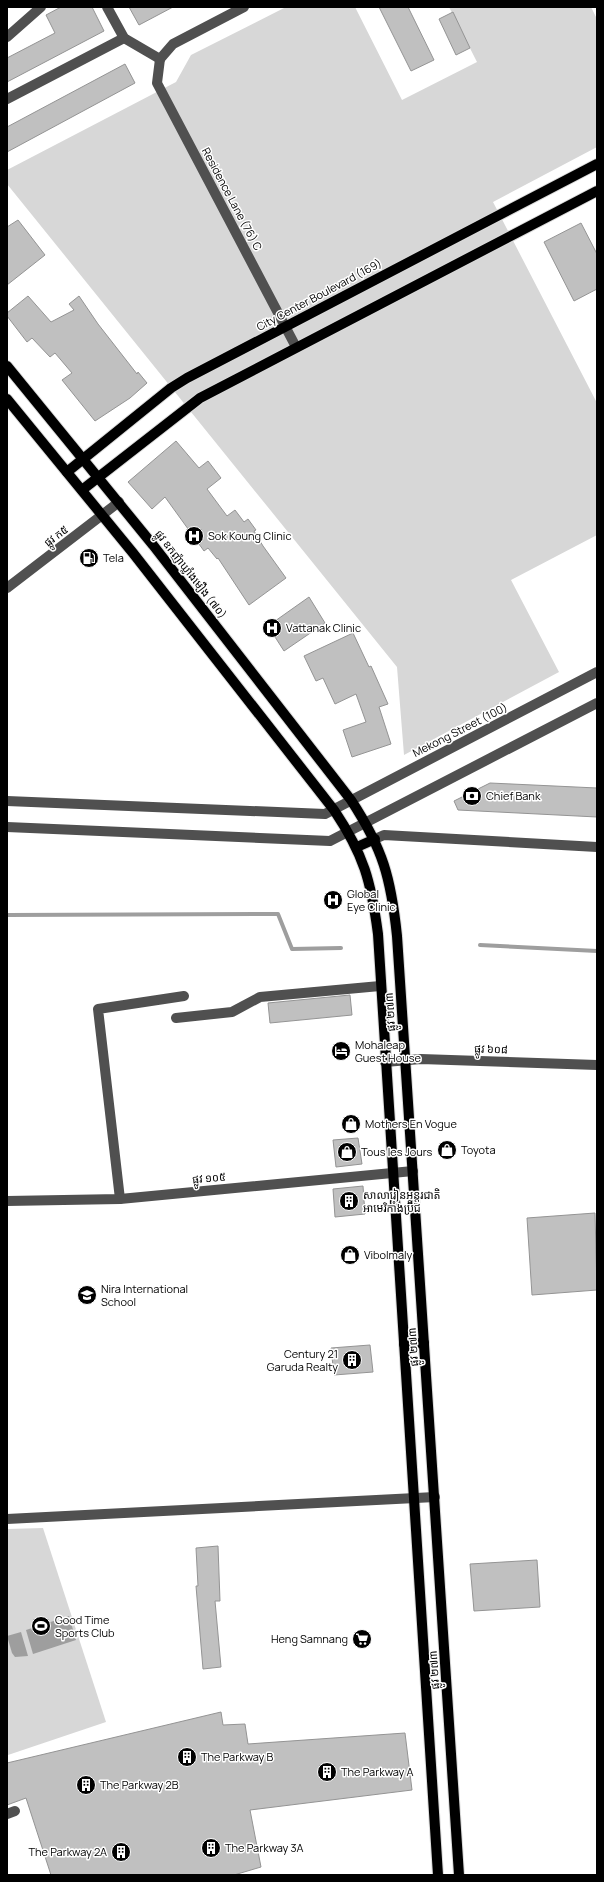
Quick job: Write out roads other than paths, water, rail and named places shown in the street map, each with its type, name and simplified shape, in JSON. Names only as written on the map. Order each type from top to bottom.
[{"type":"main road","name":"City Center Boulevard (169)","points":[[67,472],[177,385],[285,326],[597,164]]},
{"type":"main road","points":[[82,490],[200,398],[597,191]]},
{"type":"main road","name":"ផ្លូវ ឧកញ៉ាឃ្លាំងមឿង (៧០)","points":[[7,366],[119,502],[351,800],[366,823]]},
{"type":"main road","points":[[7,399],[103,515],[334,810]]},
{"type":"main road","name":"ផ្លូវ ២៧៣","points":[[334,810],[357,847],[369,879],[374,904],[438,1875]]},
{"type":"main road","name":"ផ្លូវ ២៧៣","points":[[366,823],[375,839],[388,873],[394,902],[406,1060],[459,1875]]},
{"type":"main road","points":[[357,847],[375,839]]},
{"type":"main road","points":[[404,1344],[424,1343]]},
{"type":"street","points":[[7,37],[41,7]]},
{"type":"street","points":[[107,7],[124,38],[160,59],[173,44],[244,7]]},
{"type":"street","points":[[7,99],[124,38]]},
{"type":"street","name":"Residence Lane (76) C","points":[[160,59],[157,83],[296,347]]},
{"type":"street","name":"ផ្លូវ ក៥","points":[[7,588],[119,502]]},
{"type":"street","name":"Mekong Street (100)","points":[[7,801],[325,814],[597,672]]},
{"type":"street","points":[[7,827],[330,841],[597,703]]},
{"type":"street","points":[[375,839],[384,835],[597,847]]},
{"type":"street","points":[[176,1018],[232,1012],[260,997],[380,986]]},
{"type":"street","points":[[120,1199],[98,1009],[184,996]]},
{"type":"street","name":"ផ្លូវ ៦០៨","points":[[385,1062],[421,1059],[597,1065]]},
{"type":"street","name":"ផ្លូវ ១០៥","points":[[7,1201],[120,1199],[392,1172],[413,1172]]},
{"type":"street","points":[[7,1519],[435,1497]]},
{"type":"waterway","points":[[7,915],[278,914],[292,949],[341,948]]},
{"type":"waterway","points":[[480,945],[597,951]]},
{"type":"place","name":"Sok Koung Clinic","points":[[194,536]]},
{"type":"place","name":"Tela","points":[[89,558]]},
{"type":"place","name":"Vattanak Clinic","points":[[272,628]]},
{"type":"place","name":"Chief Bank","points":[[472,796]]},
{"type":"place","name":"Global Eye Clinic","points":[[333,900]]},
{"type":"place","name":"Mohaleap Guest House","points":[[341,1051]]},
{"type":"place","name":"Mothers En Vogue","points":[[351,1124]]},
{"type":"place","name":"Toyota","points":[[447,1150]]},
{"type":"place","name":"Tous les Jours","points":[[347,1152]]},
{"type":"place","name":"សាលារៀនអន្តរជាតិ អាមេរិកាំងប្រ៊ីជ","points":[[349,1201]]},
{"type":"place","name":"Vibolmaly","points":[[350,1255]]},
{"type":"place","name":"Nira International School","points":[[87,1295]]},
{"type":"place","name":"Century 21 Garuda Realty","points":[[352,1360]]},
{"type":"place","name":"Good Time Sports Club","points":[[41,1626]]},
{"type":"place","name":"Heng Samnang","points":[[362,1639]]},
{"type":"place","name":"The Parkway B","points":[[187,1757]]},
{"type":"place","name":"The Parkway A","points":[[327,1772]]},
{"type":"place","name":"The Parkway 2B","points":[[86,1785]]},
{"type":"place","name":"The Parkway 3A","points":[[211,1848]]},
{"type":"place","name":"The Parkway 2A","points":[[121,1852]]}]
